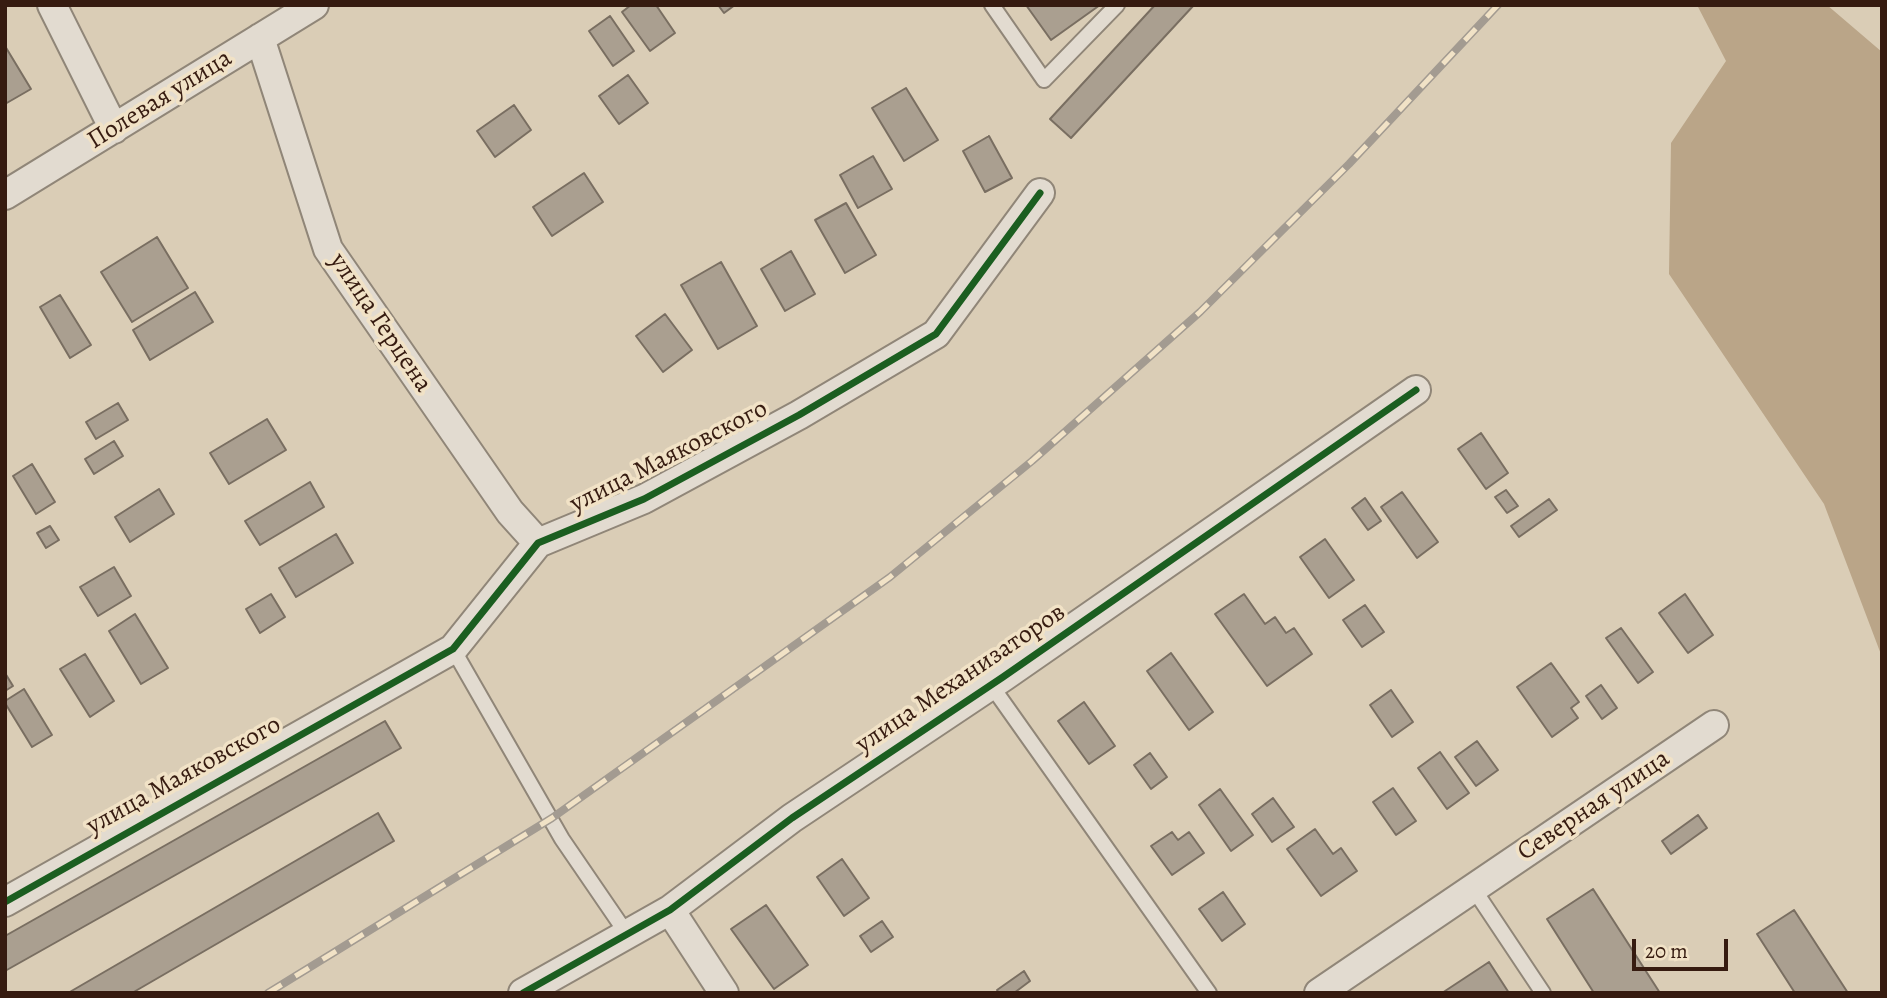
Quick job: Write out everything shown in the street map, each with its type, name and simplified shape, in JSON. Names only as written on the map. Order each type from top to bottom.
[{"type":"street","points":[[52,5],[114,130]]},
{"type":"street","name":"Полевая улица","points":[[5,195],[314,5]]},
{"type":"street","name":"улица Герцена","points":[[260,37],[328,249],[510,512],[538,543]]},
{"type":"street","name":"улица Маяковского","points":[[5,902],[453,649],[538,543],[644,499],[799,415],[936,334],[1040,193]]},
{"type":"street","name":"улица Механизаторов","points":[[523,993],[670,910],[792,818],[991,685],[1416,390]]},
{"type":"street","name":"Северная улица","points":[[1319,993],[1714,725]]},
{"type":"street","points":[[670,910],[724,993]]},
{"type":"lane","points":[[992,5],[1044,80],[1116,5]]},
{"type":"lane","points":[[453,649],[562,838],[627,934]]},
{"type":"lane","points":[[991,685],[1209,993]]},
{"type":"lane","points":[[1473,888],[1543,993]]},
{"type":"shaded area","points":[[1697,5],[1827,5],[1882,52],[1882,657],[1824,504],[1669,274],[1671,143],[1726,61]]},
{"type":"building","points":[[631,5],[656,5],[675,33],[650,51],[622,12]]},
{"type":"building","points":[[718,5],[735,5],[724,13]]},
{"type":"building","points":[[1026,5],[1100,5],[1051,40]]},
{"type":"building","points":[[1155,5],[1194,5],[1071,138],[1050,119]]},
{"type":"building","points":[[610,16],[634,51],[613,66],[589,31]]},
{"type":"building","points":[[5,46],[31,89],[5,104]]},
{"type":"building","points":[[628,75],[648,103],[619,124],[599,96]]},
{"type":"building","points":[[906,88],[938,140],[904,161],[872,108]]},
{"type":"building","points":[[514,105],[531,130],[495,157],[477,131]]},
{"type":"building","points":[[989,136],[1012,178],[985,192],[963,151]]},
{"type":"building","points":[[873,156],[892,189],[858,208],[840,175]]},
{"type":"building","points":[[584,173],[603,202],[552,236],[533,207]]},
{"type":"building","points":[[846,203],[876,255],[845,273],[815,220]]},
{"type":"building","points":[[157,237],[188,288],[132,322],[101,272]]},
{"type":"building","points":[[791,251],[815,294],[785,311],[761,269]]},
{"type":"building","points":[[721,262],[757,326],[718,349],[681,285]]},
{"type":"building","points":[[195,292],[213,322],[150,360],[133,330]]},
{"type":"building","points":[[60,295],[91,345],[70,358],[40,307]]},
{"type":"building","points":[[665,314],[692,350],[663,372],[636,336]]},
{"type":"building","points":[[118,403],[128,420],[96,439],[86,422]]},
{"type":"building","points":[[267,419],[286,450],[229,484],[210,453]]},
{"type":"building","points":[[1481,433],[1508,473],[1486,489],[1458,449]]},
{"type":"building","points":[[114,441],[123,456],[94,474],[85,459]]},
{"type":"building","points":[[32,464],[55,502],[36,514],[13,476]]},
{"type":"building","points":[[310,482],[324,507],[260,545],[245,521]]},
{"type":"building","points":[[159,489],[174,514],[130,542],[115,517]]},
{"type":"building","points":[[1506,490],[1518,506],[1507,513],[1495,497]]},
{"type":"building","points":[[1402,492],[1438,542],[1417,558],[1381,507]]},
{"type":"building","points":[[1365,498],[1381,521],[1368,530],[1352,508]]},
{"type":"building","points":[[1549,499],[1557,510],[1519,537],[1511,526]]},
{"type":"building","points":[[50,526],[59,540],[46,548],[37,533]]},
{"type":"building","points":[[336,534],[353,563],[296,597],[279,568]]},
{"type":"building","points":[[1325,539],[1354,580],[1329,598],[1300,557]]},
{"type":"building","points":[[114,567],[131,596],[98,616],[80,587]]},
{"type":"building","points":[[271,594],[285,617],[260,633],[246,609]]},
{"type":"building","points":[[1244,594],[1265,624],[1275,617],[1286,633],[1294,628],[1312,654],[1267,686],[1215,614]]},
{"type":"building","points":[[1685,594],[1713,635],[1688,653],[1659,613]]},
{"type":"building","points":[[1365,605],[1384,632],[1362,647],[1343,620]]},
{"type":"building","points":[[135,614],[168,668],[141,684],[109,631]]},
{"type":"building","points":[[1621,628],[1653,672],[1638,683],[1606,638]]},
{"type":"building","points":[[1171,653],[1213,712],[1189,730],[1147,671]]},
{"type":"building","points":[[85,654],[114,701],[90,717],[60,669]]},
{"type":"building","points":[[1551,663],[1579,702],[1571,708],[1578,718],[1552,737],[1517,687]]},
{"type":"building","points":[[5,673],[13,686],[5,691]]},
{"type":"building","points":[[1601,685],[1617,708],[1602,719],[1586,696]]},
{"type":"building","points":[[24,689],[52,735],[32,747],[5,703]]},
{"type":"building","points":[[1391,690],[1413,722],[1392,737],[1370,705]]},
{"type":"building","points":[[1084,702],[1115,746],[1089,764],[1058,721]]},
{"type":"building","points":[[385,721],[401,748],[5,971],[5,936]]},
{"type":"building","points":[[1477,741],[1498,770],[1476,786],[1455,757]]},
{"type":"building","points":[[1440,752],[1469,793],[1447,809],[1418,768]]},
{"type":"building","points":[[1150,753],[1167,777],[1151,789],[1134,765]]},
{"type":"building","points":[[1393,788],[1416,821],[1396,835],[1373,802]]},
{"type":"building","points":[[1220,789],[1253,835],[1231,851],[1199,805]]},
{"type":"building","points":[[1273,798],[1294,827],[1272,842],[1252,814]]},
{"type":"building","points":[[378,813],[394,841],[132,993],[68,993]]},
{"type":"building","points":[[1698,815],[1707,828],[1671,854],[1662,841]]},
{"type":"building","points":[[1315,829],[1333,854],[1341,848],[1357,871],[1321,896],[1287,849]]},
{"type":"building","points":[[1172,832],[1178,840],[1189,832],[1204,853],[1172,875],[1151,846]]},
{"type":"building","points":[[842,859],[869,898],[844,916],[817,877]]},
{"type":"building","points":[[1593,889],[1660,993],[1594,993],[1547,919]]},
{"type":"building","points":[[1223,892],[1245,924],[1222,941],[1199,909]]},
{"type":"building","points":[[766,905],[808,965],[774,989],[731,929]]},
{"type":"building","points":[[1794,910],[1848,993],[1795,993],[1757,934]]},
{"type":"building","points":[[882,921],[893,937],[871,952],[860,936]]},
{"type":"building","points":[[1489,962],[1509,993],[1442,993]]},
{"type":"building","points":[[1024,971],[1030,981],[1014,993],[999,993],[997,990]]},
{"type":"railway","points":[[268,993],[552,818],[890,577],[1032,461],[1200,312],[1349,164],[1498,5]]},
{"type":"cycle path","points":[[5,902],[453,649],[538,543],[644,499],[799,415],[936,334],[1040,193]]},
{"type":"cycle path","points":[[523,993],[670,910],[792,818],[1003,677],[1416,390]]}]
